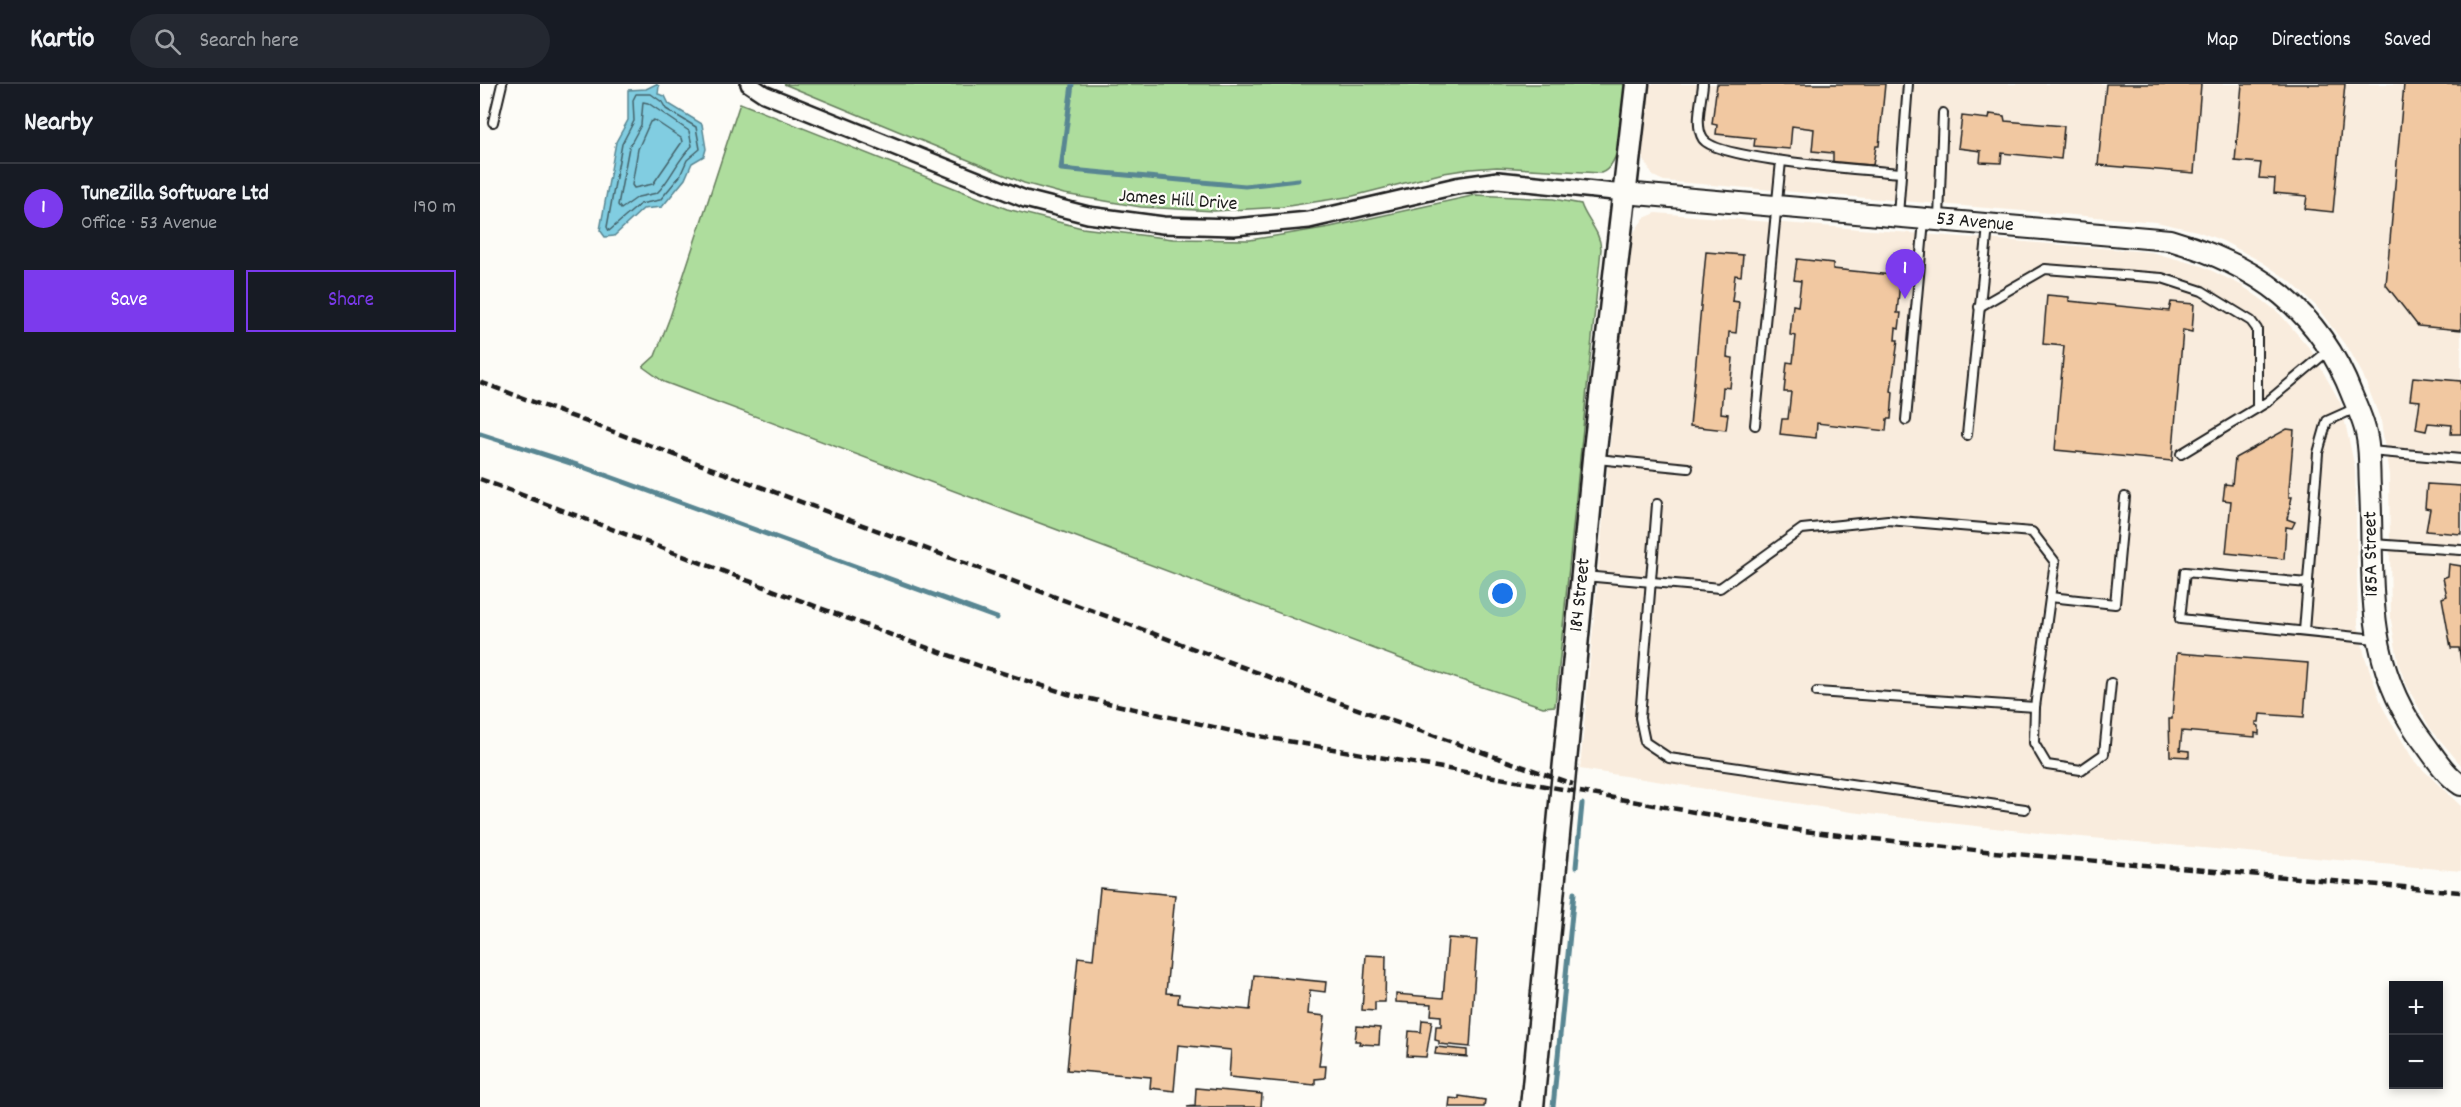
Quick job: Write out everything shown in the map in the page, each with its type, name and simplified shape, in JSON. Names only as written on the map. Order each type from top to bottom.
[{"type":"main road","name":"184 Street","points":[[1532,1107],[1594,458],[1636,84]]},
{"type":"street","name":"James Hill Drive","points":[[749,84],[765,94],[1025,199],[1088,215],[1163,225],[1234,227],[1309,220],[1466,184],[1498,180],[1624,193]]},
{"type":"street","name":"53 Avenue","points":[[1624,193],[2170,240],[2203,249],[2236,264],[2268,284],[2304,315]]},
{"type":"street","name":"185A Street","points":[[2304,315],[2340,363],[2367,438],[2376,639],[2393,689],[2414,729],[2452,779],[2461,785]]},
{"type":"lane","points":[[493,122],[502,84]]},
{"type":"lane","points":[[1703,84],[1699,124],[1700,133],[1709,146],[1748,156],[1781,161],[1901,173]]},
{"type":"lane","points":[[1898,216],[1908,84]]},
{"type":"lane","points":[[1906,420],[1942,114]]},
{"type":"lane","points":[[1755,425],[1781,161]]},
{"type":"lane","points":[[1967,435],[1988,224]]},
{"type":"lane","points":[[1979,308],[2045,269],[2162,278],[2202,291],[2252,321],[2257,329],[2257,408]]},
{"type":"lane","points":[[2181,454],[2257,408],[2330,349]]},
{"type":"lane","points":[[2304,632],[2318,453],[2327,421],[2357,408]]},
{"type":"lane","points":[[2368,450],[2461,459]]},
{"type":"lane","points":[[1594,458],[1688,468]]},
{"type":"lane","points":[[2050,597],[2115,604],[2125,497]]},
{"type":"lane","points":[[1657,504],[1640,718],[1645,742],[1669,758],[2025,809]]},
{"type":"lane","points":[[1583,576],[1651,584],[1720,588],[1802,529],[1888,520],[2032,532],[2055,562],[2035,706],[2034,743],[2047,765],[2080,770],[2104,753],[2111,682]]},
{"type":"lane","points":[[2373,544],[2461,550]]},
{"type":"lane","points":[[2308,583],[2185,572],[2180,619],[2376,639]]},
{"type":"lane","points":[[1817,692],[2035,706]]},
{"type":"shaded area","points":[[1645,84],[2461,84],[2461,765],[2430,728],[2399,666],[2391,620],[2389,475],[2381,421],[2363,375],[2351,353],[2317,307],[2290,281],[2262,262],[2223,241],[2197,231],[2156,222],[1664,181],[1653,176],[1640,153]]},
{"type":"shaded area","points":[[1656,213],[2151,252],[2202,266],[2241,285],[2280,314],[2311,350],[2341,404],[2355,468],[2358,624],[2365,657],[2383,708],[2414,761],[2461,806],[2461,871],[2048,834],[1851,812],[1580,769],[1629,239],[1644,218]]},
{"type":"green space","points":[[784,84],[1626,84],[1618,147],[1609,168],[1601,173],[1497,167],[1470,169],[1444,173],[1353,196],[1282,207],[1214,211],[1141,207],[1064,194],[1024,183]]},
{"type":"green space","points":[[740,103],[1007,209],[1082,228],[1173,239],[1250,240],[1330,227],[1476,195],[1553,199],[1581,204],[1596,231],[1601,249],[1555,706],[1543,707],[1428,669],[664,382],[643,367],[655,356],[670,317]]},
{"type":"water","points":[[656,84],[659,86],[658,94],[665,96],[669,104],[702,124],[706,149],[704,156],[692,163],[685,179],[662,207],[643,209],[614,236],[605,237],[600,230],[616,142],[628,120],[628,90],[646,89]]},
{"type":"building","points":[[1717,84],[1885,84],[1879,146],[1876,146],[1873,165],[1833,163],[1833,153],[1812,151],[1814,129],[1792,126],[1790,149],[1754,146],[1755,138],[1716,134],[1717,125],[1712,124]]},
{"type":"building","points":[[2106,84],[2201,84],[2194,173],[2098,165]]},
{"type":"building","points":[[2242,84],[2345,84],[2333,212],[2305,209],[2307,196],[2274,193],[2275,179],[2259,178],[2261,163],[2235,161]]},
{"type":"building","points":[[2404,84],[2461,84],[2461,330],[2418,326],[2386,285]]},
{"type":"building","points":[[1990,114],[2004,116],[2005,121],[2064,126],[2061,159],[2002,153],[2001,163],[1980,162],[1981,151],[1958,148],[1962,116],[1989,119]]},
{"type":"building","points":[[1706,252],[1743,255],[1741,276],[1735,275],[1732,301],[1739,302],[1736,333],[1729,332],[1727,357],[1733,358],[1730,388],[1723,387],[1721,413],[1728,414],[1726,430],[1690,426]]},
{"type":"building","points":[[1797,259],[1833,263],[1833,269],[1892,275],[1900,282],[1897,313],[1901,313],[1899,329],[1896,328],[1895,340],[1898,340],[1891,391],[1893,392],[1891,419],[1887,419],[1886,431],[1817,423],[1816,438],[1780,434],[1782,419],[1788,419],[1791,392],[1784,392],[1787,362],[1793,363],[1796,336],[1790,335],[1793,305],[1798,306],[1801,281],[1794,280]]},
{"type":"building","points":[[2047,295],[2069,297],[2069,301],[2169,311],[2171,302],[2194,304],[2192,332],[2183,330],[2172,461],[2055,450],[2064,346],[2043,344]]},
{"type":"building","points":[[2413,377],[2461,381],[2461,434],[2451,434],[2452,425],[2428,423],[2426,431],[2416,429],[2420,401],[2410,400]]},
{"type":"building","points":[[2287,429],[2294,430],[2289,489],[2289,497],[2292,497],[2287,519],[2295,522],[2292,528],[2286,527],[2284,559],[2226,553],[2231,501],[2223,500],[2225,484],[2232,485],[2235,458]]},
{"type":"building","points":[[2427,484],[2461,486],[2461,534],[2426,531],[2430,509],[2425,508]]},
{"type":"building","points":[[2449,564],[2461,566],[2461,663],[2459,648],[2451,648],[2442,598],[2447,596],[2443,578],[2448,576]]},
{"type":"building","points":[[2177,653],[2308,663],[2304,717],[2260,714],[2259,722],[2256,722],[2259,726],[2259,734],[2255,733],[2255,737],[2182,731],[2180,750],[2189,751],[2189,757],[2170,756],[2169,719],[2172,719]]},
{"type":"building","points":[[1100,888],[1175,895],[1166,993],[1179,994],[1178,1003],[1250,1010],[1254,975],[1326,982],[1325,992],[1310,990],[1308,1014],[1325,1016],[1319,1066],[1326,1066],[1325,1078],[1315,1079],[1315,1085],[1229,1077],[1231,1050],[1178,1045],[1174,1091],[1150,1088],[1151,1077],[1067,1070],[1078,957],[1093,959]]},
{"type":"building","points":[[1448,938],[1477,940],[1470,1047],[1439,1044],[1439,1041],[1435,1040],[1436,1026],[1441,1026],[1441,1016],[1431,1015],[1432,1004],[1396,1002],[1396,994],[1443,998]]},
{"type":"building","points":[[1366,955],[1386,956],[1385,1002],[1375,1002],[1375,1011],[1362,1010]]},
{"type":"building","points":[[1422,1020],[1432,1021],[1426,1057],[1407,1056],[1409,1031],[1421,1032]]},
{"type":"building","points":[[1357,1026],[1380,1028],[1379,1045],[1359,1044],[1360,1041],[1355,1041]]},
{"type":"building","points":[[1436,1047],[1467,1050],[1467,1057],[1435,1054]]},
{"type":"building","points":[[1196,1088],[1262,1094],[1261,1107],[1187,1107],[1195,1106]]},
{"type":"building","points":[[1459,1096],[1485,1100],[1484,1107],[1449,1107],[1450,1098],[1459,1099]]},
{"type":"waterway","points":[[1072,84],[1061,169],[1245,186],[1298,180]]},
{"type":"waterway","points":[[480,434],[583,467],[997,618]]},
{"type":"waterway","points":[[1576,867],[1582,804]]},
{"type":"waterway","points":[[1553,1107],[1574,893]]},
{"type":"railway","points":[[480,382],[1323,697],[1573,784]]},
{"type":"railway","points":[[480,479],[894,636],[980,666],[1068,694],[1236,732],[1803,831],[1993,852],[2461,892]]},
{"type":"place","name":"TuneZilla Software Ltd","points":[[1905,299]]}]
